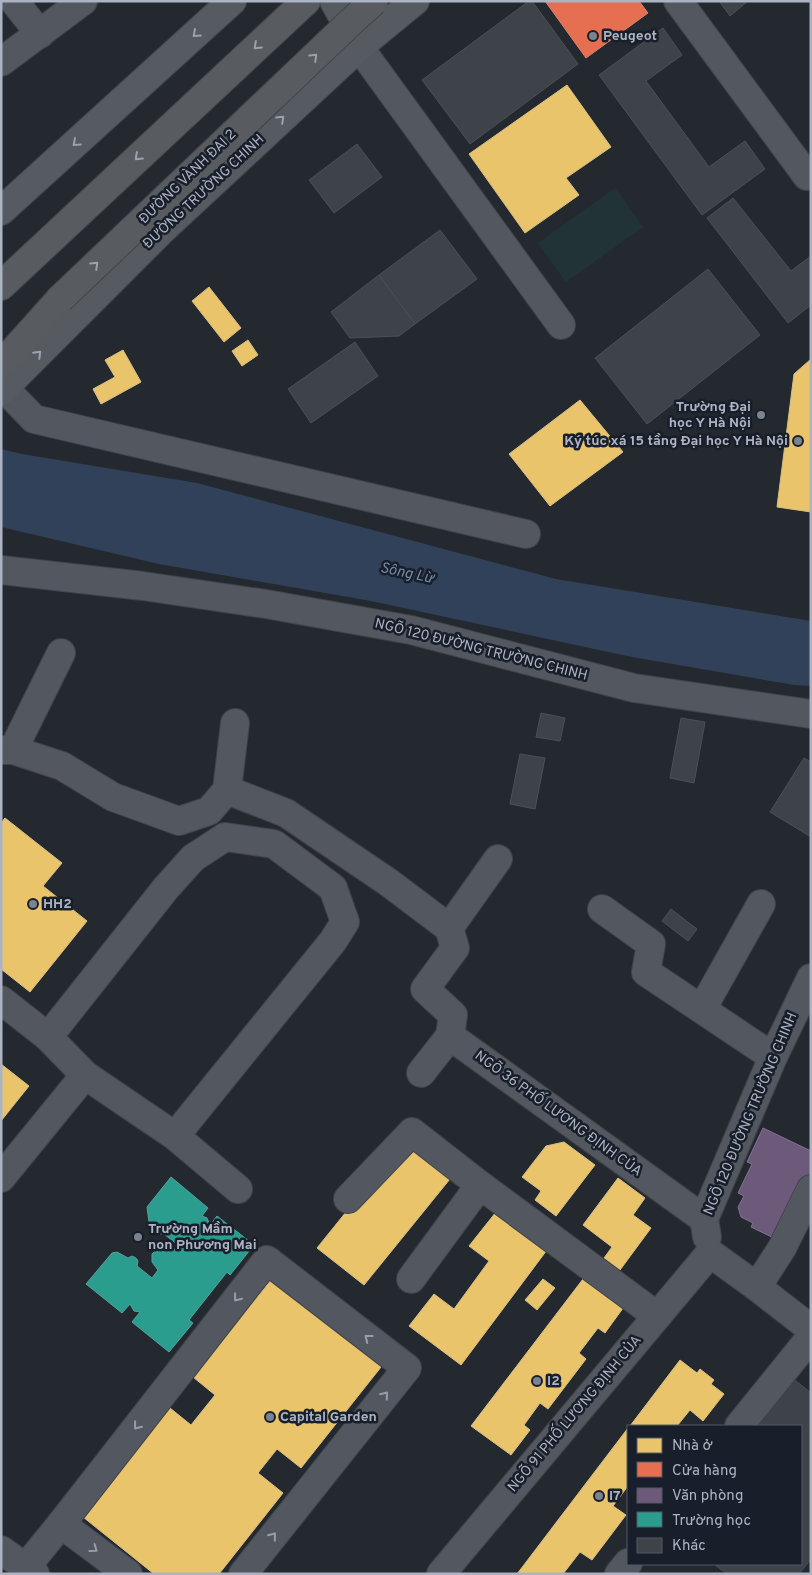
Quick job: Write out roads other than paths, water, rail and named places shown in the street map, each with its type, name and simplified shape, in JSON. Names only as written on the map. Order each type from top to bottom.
[{"type":"highway","points":[[1,286],[306,1]]},
{"type":"highway","name":"ĐƯỜNG VÀNH ĐAI 2","points":[[1,353],[374,1]]},
{"type":"highway","points":[[1,281],[23,264]]},
{"type":"highway","points":[[2,381],[60,299]]},
{"type":"main road","points":[[1,211],[232,1]]},
{"type":"main road","points":[[334,1],[360,47]]},
{"type":"main road","name":"ĐƯỜNG TRƯỜNG CHINH","points":[[2,381],[360,47],[415,1]]},
{"type":"street","points":[[14,1],[40,34]]},
{"type":"street","points":[[1,62],[83,1]]},
{"type":"street","points":[[678,1],[807,176]]},
{"type":"street","points":[[360,47],[562,325]]},
{"type":"street","points":[[2,381],[34,419],[526,534]]},
{"type":"street","name":"NGÕ 120 ĐƯỜNG TRƯỜNG CHINH","points":[[1,570],[143,586],[266,604],[401,628],[634,688],[811,714]]},
{"type":"street","points":[[61,653],[7,750],[62,766],[112,798],[179,822],[209,811],[227,790],[235,723]]},
{"type":"street","points":[[227,790],[286,813],[388,882],[449,928],[455,948],[425,990],[452,1015],[450,1036],[421,1073]]},
{"type":"street","points":[[48,1037],[166,888],[193,858],[225,837],[274,844],[333,888],[346,922],[333,941],[175,1136]]},
{"type":"street","points":[[449,928],[498,858]]},
{"type":"street","points":[[702,1009],[761,904]]},
{"type":"street","points":[[602,909],[651,944],[646,972],[773,1057]]},
{"type":"street","name":"NGÕ 120 ĐƯỜNG TRƯỜNG CHINH","points":[[710,1253],[704,1220],[773,1057],[811,978]]},
{"type":"street","points":[[1,1000],[48,1037],[85,1075],[175,1136],[238,1189]]},
{"type":"street","name":"NGÕ 36 PHỐ LƯƠNG ĐỊNH CỦA","points":[[450,1036],[704,1220]]},
{"type":"street","points":[[1,1178],[85,1075]]},
{"type":"street","points":[[348,1199],[412,1132],[480,1185],[657,1316]]},
{"type":"street","points":[[411,1279],[480,1185]]},
{"type":"street","points":[[757,1287],[782,1248],[811,1189]]},
{"type":"street","points":[[710,1253],[811,1329]]},
{"type":"street","name":"NGÕ 91 PHỐ LƯƠNG ĐỊNH CỦA","points":[[441,1574],[710,1253]]},
{"type":"street","points":[[1,1550],[30,1570],[61,1524],[267,1260],[407,1368],[243,1574]]},
{"type":"street","points":[[740,1425],[811,1337]]},
{"type":"street","points":[[61,1524],[128,1574]]},
{"type":"street","points":[[619,1574],[627,1564]]},
{"type":"water","name":"Sông Lừ","points":[[1,449],[197,483],[556,579],[811,621],[811,686],[794,685],[632,657],[371,601],[159,564],[1,527]]},
{"type":"place","name":"Peugeot","points":[[593,36]]},
{"type":"place","name":"Trường Đại học Y Hà Nội","points":[[761,415]]},
{"type":"place","name":"Ký túc xá 15 tầng Đại học Y Hà Nội","points":[[798,441]]},
{"type":"place","name":"HH2","points":[[33,904]]},
{"type":"place","name":"Trường Mầm non Phương Mai","points":[[138,1237]]},
{"type":"place","name":"I2","points":[[537,1381]]},
{"type":"place","name":"Capital Garden","points":[[270,1417]]},
{"type":"place","name":"I7","points":[[599,1496]]}]
